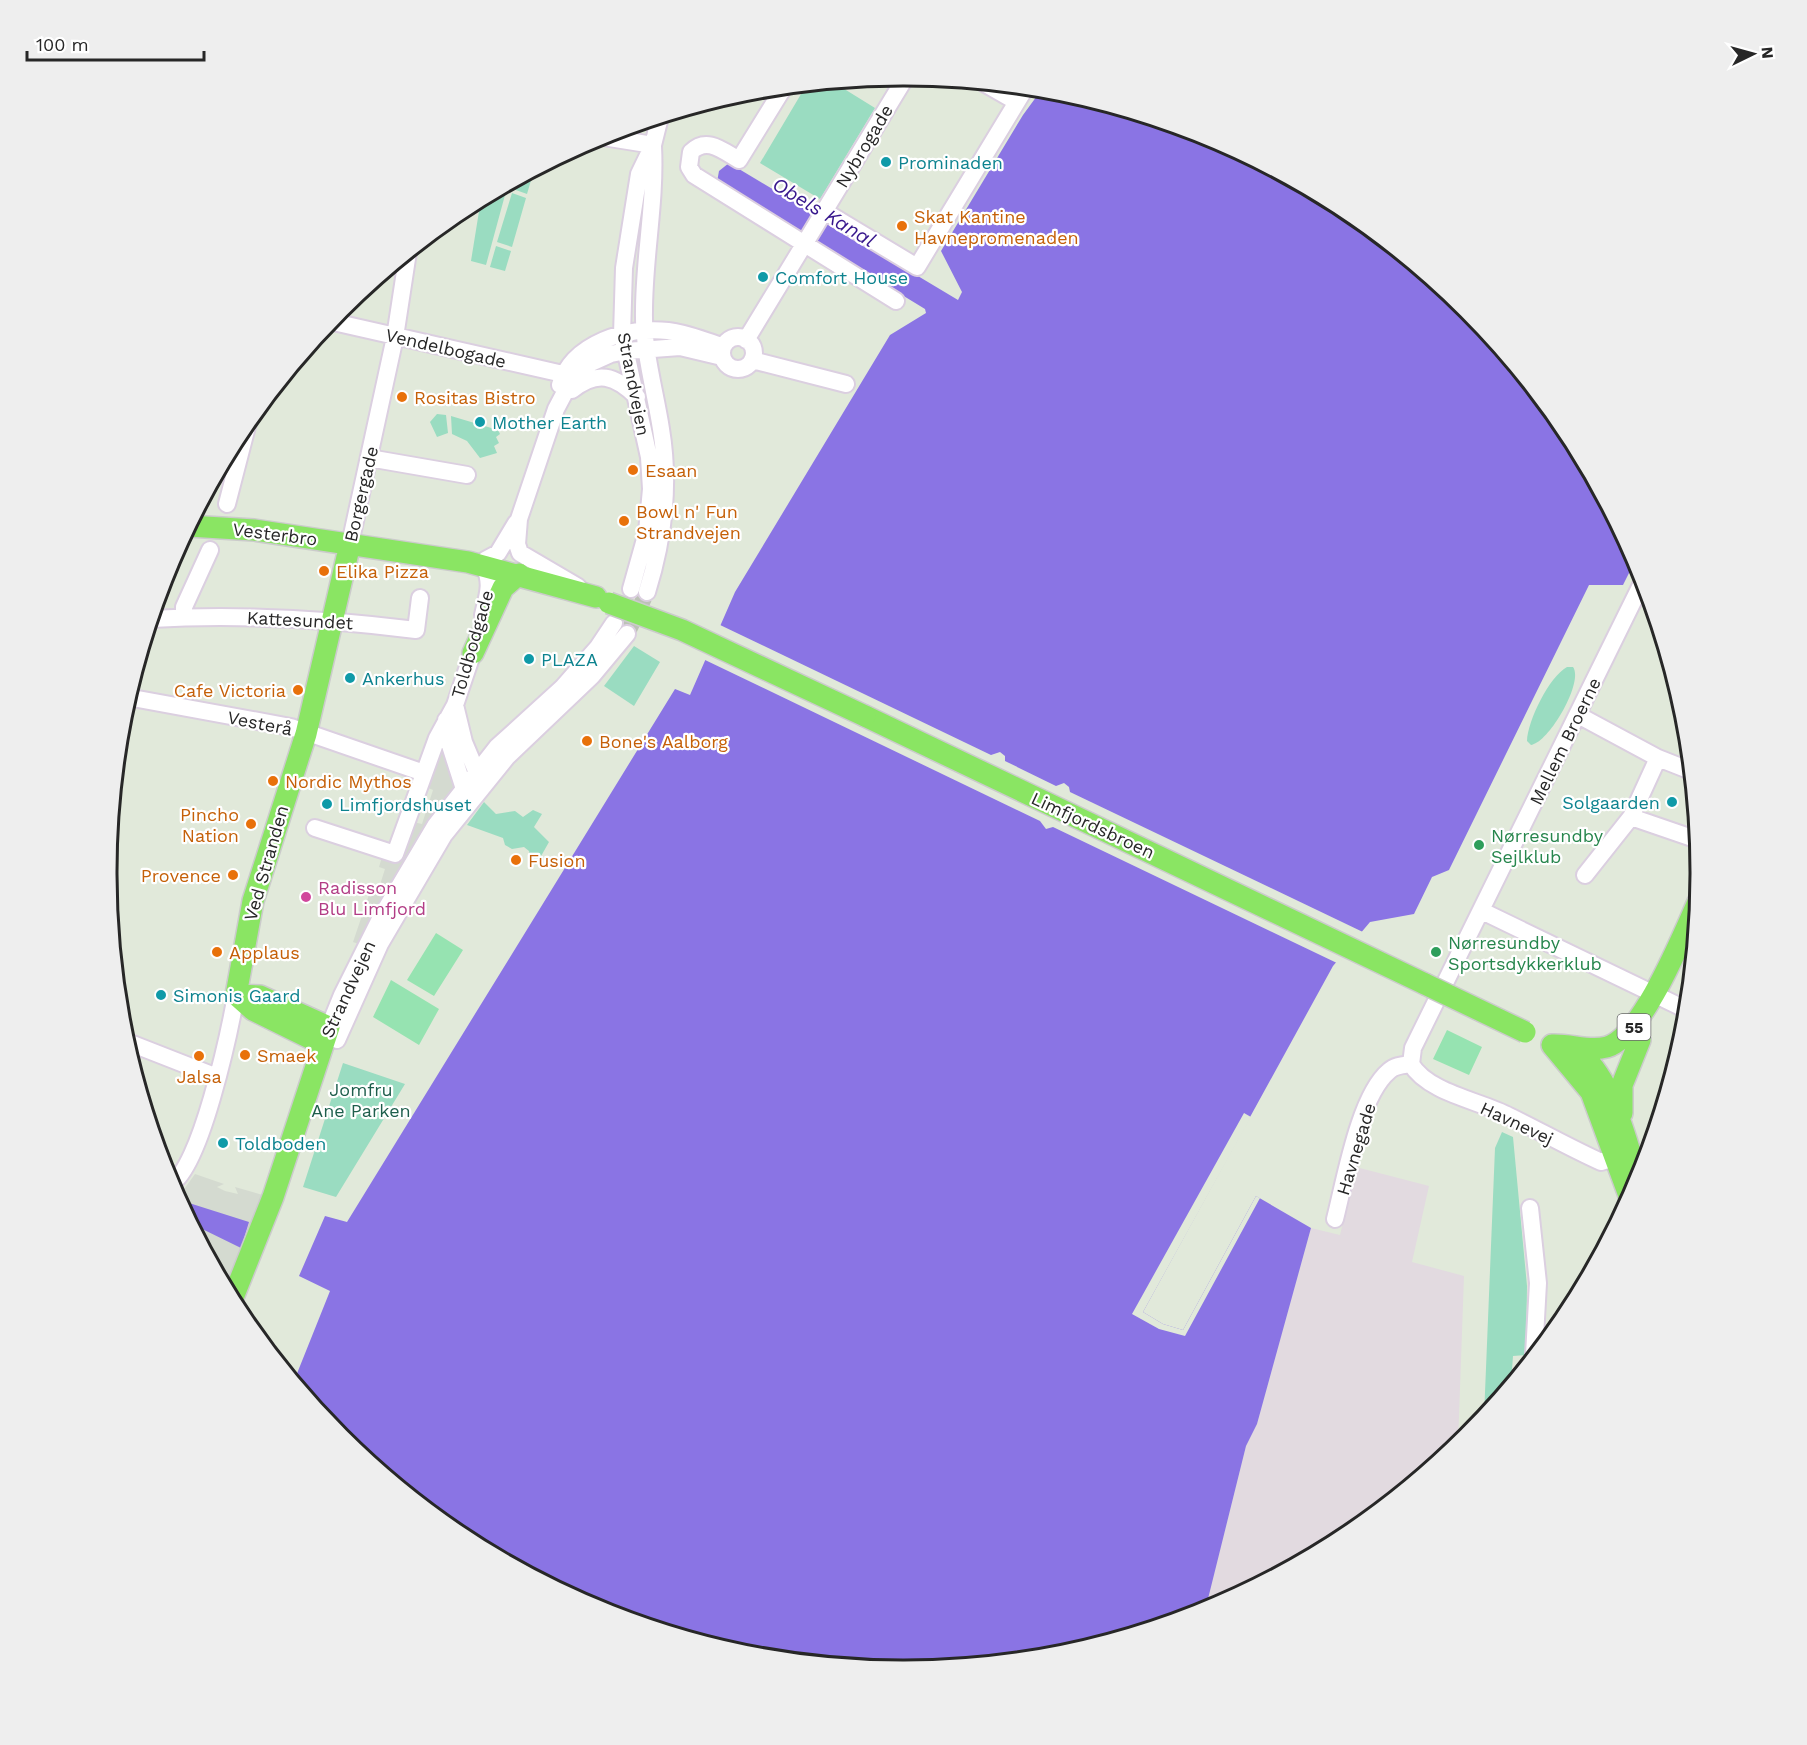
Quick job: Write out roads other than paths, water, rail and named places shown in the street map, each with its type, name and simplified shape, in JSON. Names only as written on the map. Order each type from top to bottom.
[{"type":"main road","name":"Vesterbro","points":[[197,526],[254,530],[520,568],[602,600]]},
{"type":"main road","name":"Borgergade","points":[[306,734],[350,544]]},
{"type":"main road","name":"Vesterbro","points":[[479,563],[602,600]]},
{"type":"main road","points":[[473,653],[503,588],[519,574]]},
{"type":"main road","name":"Limfjordsbroen","points":[[602,600],[682,630],[735,654],[1552,1044]]},
{"type":"main road","name":"Ved Stranden","points":[[236,995],[253,901],[306,734]]},
{"type":"main road","name":"55","points":[[1582,1054],[1618,1042],[1633,1028],[1655,996],[1689,921]]},
{"type":"main road","points":[[236,995],[253,1010],[329,1037]]},
{"type":"main road","name":"55","points":[[1552,1044],[1582,1054],[1614,1057],[1640,1040],[1650,1023],[1655,996]]},
{"type":"main road","name":"Strandvejen","points":[[241,1289],[329,1037]]},
{"type":"main road","points":[[1623,1149],[1622,1085],[1640,1040]]},
{"type":"main road","points":[[1552,1044],[1591,1092],[1633,1168]]},
{"type":"main road","points":[[1582,1054],[1606,1085],[1623,1149],[1628,1181]]},
{"type":"street","name":"Nybrogade","points":[[746,340],[900,86]]},
{"type":"street","points":[[998,91],[1017,102]]},
{"type":"street","points":[[823,214],[917,267],[1021,95]]},
{"type":"street","points":[[778,96],[739,160],[712,145],[697,146],[691,152],[689,167],[694,175],[805,242],[896,301]]},
{"type":"street","name":"Strandvejen","points":[[653,145],[654,176],[645,281],[645,332],[662,430],[666,494],[663,528],[639,590],[651,489],[649,457],[624,343],[624,268],[639,174],[653,145],[658,125]]},
{"type":"street","points":[[618,139],[653,145]]},
{"type":"street","name":"Borgergade","points":[[350,544],[395,337],[406,263]]},
{"type":"street","name":"Vendelbogade","points":[[340,324],[563,374]]},
{"type":"street","points":[[556,409],[574,375],[645,332],[668,331],[723,352],[734,368],[744,368],[752,360],[753,350],[746,340],[735,337],[723,352]]},
{"type":"street","points":[[479,563],[498,553],[519,519],[556,409],[563,374],[579,354],[624,343],[647,350],[680,347],[723,352]]},
{"type":"street","points":[[752,360],[846,384]]},
{"type":"street","points":[[556,409],[587,378],[602,376],[613,380],[627,387],[637,397]]},
{"type":"street","points":[[227,504],[242,447]]},
{"type":"street","points":[[369,458],[467,475]]},
{"type":"street","points":[[519,519],[517,544],[520,553],[602,600]]},
{"type":"street","points":[[184,616],[184,607],[210,550]]},
{"type":"street","name":"Toldbodgade","points":[[424,773],[446,720],[455,705],[473,653],[490,589],[488,574],[479,563]]},
{"type":"street","name":"Mellem Broerne","points":[[1411,1064],[1413,1048],[1638,591]]},
{"type":"street","name":"Kattesundet","points":[[159,618],[184,616],[332,620],[416,630],[420,598]]},
{"type":"street","name":"Strandvejen","points":[[329,1037],[412,886],[480,779],[497,747],[562,688],[598,647],[620,629]]},
{"type":"street","name":"Vesterå","points":[[136,699],[291,727],[424,773]]},
{"type":"street","points":[[455,705],[460,732],[480,779]]},
{"type":"street","points":[[1578,715],[1658,758],[1684,768]]},
{"type":"street","name":"Toldbodgade","points":[[446,720],[447,733],[464,789]]},
{"type":"street","points":[[1585,875],[1631,817],[1658,758]]},
{"type":"street","name":"Ved Stranden","points":[[315,828],[395,854],[399,849],[424,773]]},
{"type":"street","name":"Strandvejen","points":[[329,1037],[342,995],[392,898],[435,826],[464,789],[480,779]]},
{"type":"street","points":[[1631,817],[1689,837]]},
{"type":"street","points":[[1482,911],[1679,1006]]},
{"type":"street","name":"Ved Stranden","points":[[178,1178],[185,1171],[192,1155],[217,1077],[236,995]]},
{"type":"street","points":[[136,1045],[217,1077]]},
{"type":"street","name":"Havnevej","points":[[1411,1064],[1422,1078],[1483,1107],[1508,1115],[1569,1148],[1601,1162],[1623,1149]]},
{"type":"street","name":"Havnegade","points":[[1335,1219],[1360,1123],[1376,1086],[1390,1070],[1411,1064]]},
{"type":"street","points":[[1530,1208],[1538,1282],[1535,1343]]},
{"type":"tunnel","points":[[627,634],[647,592]]},
{"type":"place","name":"Prominaden","points":[[886,162]]},
{"type":"place","name":"Skat Kantine Havnepromenaden","points":[[902,226]]},
{"type":"place","name":"Comfort House","points":[[763,277]]},
{"type":"place","name":"Rositas Bistro","points":[[402,397]]},
{"type":"place","name":"Mother Earth","points":[[480,422]]},
{"type":"place","name":"Esaan","points":[[633,470]]},
{"type":"place","name":"Bowl n' Fun Strandvejen","points":[[624,521]]},
{"type":"place","name":"Elika Pizza","points":[[324,571]]},
{"type":"place","name":"PLAZA","points":[[529,659]]},
{"type":"place","name":"Ankerhus","points":[[350,678]]},
{"type":"place","name":"Cafe Victoria","points":[[298,690]]},
{"type":"place","name":"Bone's Aalborg","points":[[587,741]]},
{"type":"place","name":"Nordic Mythos","points":[[273,781]]},
{"type":"place","name":"Solgaarden","points":[[1672,802]]},
{"type":"place","name":"Limfjordshuset","points":[[327,804]]},
{"type":"place","name":"Pincho Nation","points":[[251,824]]},
{"type":"place","name":"Nørresundby Sejlklub","points":[[1479,845]]},
{"type":"place","name":"Fusion","points":[[516,860]]},
{"type":"place","name":"Provence","points":[[233,875]]},
{"type":"place","name":"Radisson Blu Limfjord","points":[[306,897]]},
{"type":"place","name":"Applaus","points":[[217,952]]},
{"type":"place","name":"Nørresundby Sportsdykkerklub","points":[[1436,952]]},
{"type":"place","name":"Simonis Gaard","points":[[161,995]]},
{"type":"place","name":"Smaek","points":[[245,1055]]},
{"type":"place","name":"Jalsa","points":[[199,1056]]},
{"type":"place","name":"Toldboden","points":[[223,1143]]},
{"type":"water label","name":"Obels Kanal","points":[[824,212]]},
{"type":"park label","name":"Jomfru Ane Parken","points":[[361,1099]]}]
